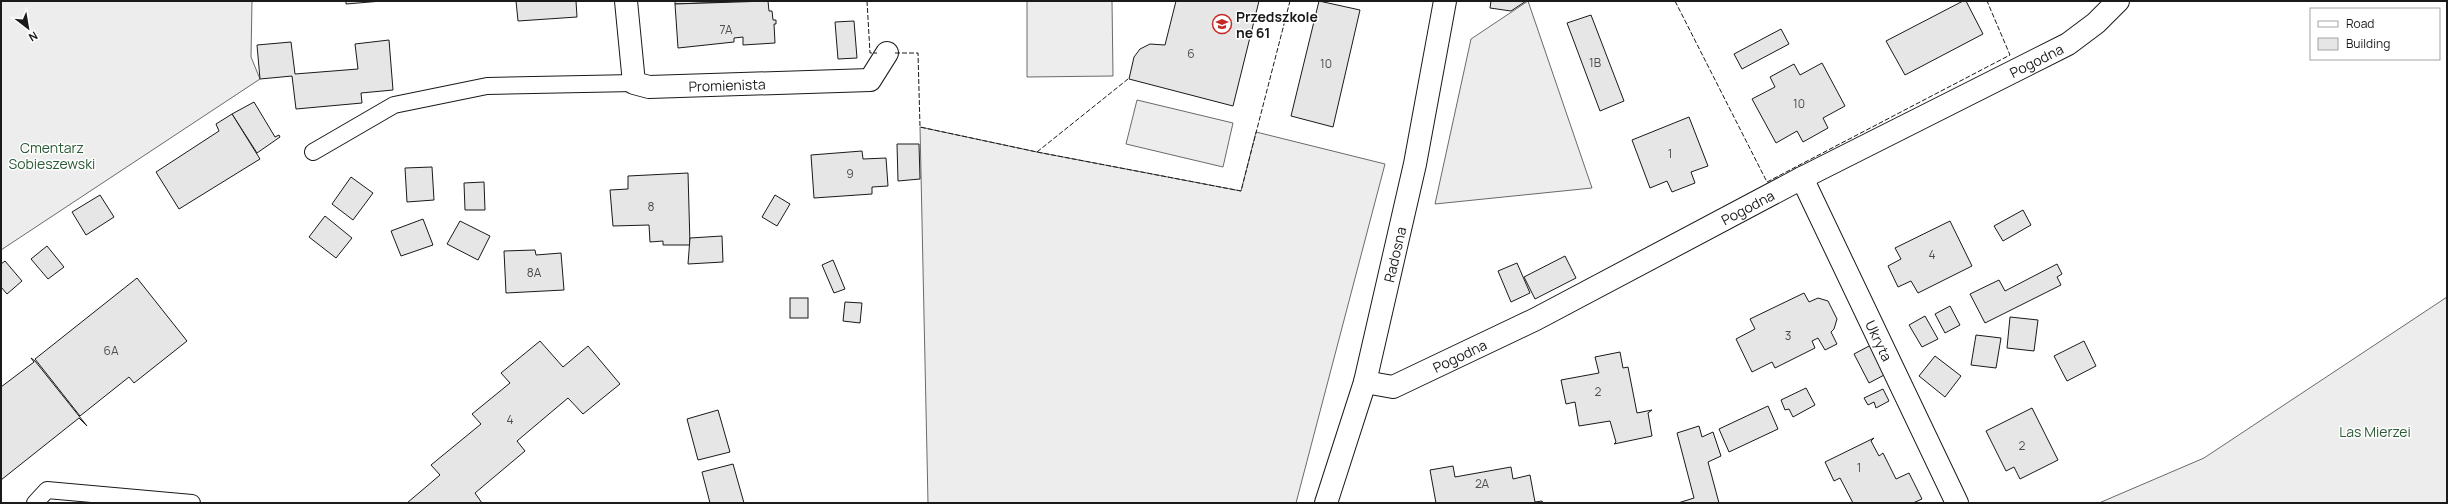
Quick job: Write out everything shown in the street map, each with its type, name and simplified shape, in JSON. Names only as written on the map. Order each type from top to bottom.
[{"type":"street","points":[[626,1],[634,82]]},
{"type":"street","name":"Radosna","points":[[1326,503],[1365,382],[1415,164],[1445,1]]},
{"type":"street","name":"Pogodna","points":[[1365,382],[1392,387],[1536,319],[1802,178],[2068,44],[2096,23],[2118,1]]},
{"type":"street","name":"Promienista","points":[[634,82],[649,87],[870,80],[887,53]]},
{"type":"street","name":"Ukryta","points":[[1802,178],[1957,503]]},
{"type":"lane","points":[[313,152],[394,105],[487,86],[634,82]]},
{"type":"lane","points":[[35,503],[47,490],[192,503]]},
{"type":"shaded area","points":[[1,1],[252,1],[251,57],[260,79],[1,250]]},
{"type":"shaded area","points":[[1027,1],[1112,1],[1113,76],[1027,77]]},
{"type":"shaded area","points":[[1528,1],[1592,188],[1435,204],[1471,39]]},
{"type":"shaded area","points":[[1137,100],[1233,123],[1223,167],[1126,144]]},
{"type":"shaded area","points":[[920,127],[1037,152],[1241,191],[1256,132],[1385,164],[1296,503],[928,503]]},
{"type":"shaded area","name":"Las Mierzei","points":[[2447,297],[2447,503],[2099,503],[2204,458]]},
{"type":"building","points":[[346,1],[382,1],[346,4]]},
{"type":"building","points":[[516,1],[576,1],[577,17],[518,21]]},
{"type":"building","points":[[675,1],[730,1],[730,2],[675,4]]},
{"type":"building","points":[[768,1],[769,11],[772,11],[773,20],[776,20],[776,24],[774,24],[775,43],[743,45],[743,37],[734,38],[734,42],[678,48],[675,4]]},
{"type":"building","points":[[1176,1],[1259,1],[1233,106],[1129,79],[1134,57],[1140,49],[1150,44],[1165,45]]},
{"type":"building","points":[[1319,1],[1360,10],[1333,127],[1291,116]]},
{"type":"building","points":[[1491,1],[1526,1],[1511,11],[1490,8]]},
{"type":"building","points":[[1963,1],[1966,1],[1983,34],[1905,75],[1886,41]]},
{"type":"building","points":[[1591,15],[1624,101],[1600,111],[1567,23]]},
{"type":"building","points":[[854,21],[857,58],[838,59],[835,22]]},
{"type":"building","points":[[1781,29],[1789,44],[1742,69],[1734,54]]},
{"type":"building","points":[[389,40],[393,90],[361,93],[362,103],[296,109],[292,76],[260,79],[257,45],[291,42],[295,74],[358,69],[355,44]]},
{"type":"building","points":[[1822,63],[1845,106],[1823,118],[1828,128],[1803,142],[1797,131],[1776,143],[1752,99],[1775,87],[1770,77],[1794,64],[1800,75]]},
{"type":"building","points":[[254,102],[275,137],[279,135],[280,137],[257,153],[232,114]]},
{"type":"building","points":[[232,114],[260,159],[179,209],[156,172],[219,131],[216,124]]},
{"type":"building","points":[[1689,117],[1708,166],[1691,172],[1695,183],[1672,192],[1667,181],[1650,188],[1632,140]]},
{"type":"building","points":[[897,144],[919,144],[920,179],[898,181]]},
{"type":"building","points":[[862,151],[863,159],[886,158],[888,186],[872,187],[872,194],[814,198],[811,155]]},
{"type":"building","points":[[432,167],[434,200],[407,202],[405,168]]},
{"type":"building","points":[[688,173],[690,245],[663,245],[663,241],[650,242],[649,225],[613,226],[610,190],[628,189],[628,176]]},
{"type":"building","points":[[351,177],[373,193],[353,220],[332,204]]},
{"type":"building","points":[[484,182],[485,210],[465,210],[464,183]]},
{"type":"building","points":[[100,195],[114,217],[86,235],[72,212]]},
{"type":"building","points":[[775,195],[790,204],[777,226],[762,217]]},
{"type":"building","points":[[2023,210],[2031,225],[2003,241],[1994,226]]},
{"type":"building","points":[[325,216],[352,238],[336,258],[309,237]]},
{"type":"building","points":[[423,219],[433,245],[401,256],[391,231]]},
{"type":"building","points":[[460,221],[490,236],[478,260],[447,244]]},
{"type":"building","points":[[1950,221],[1972,266],[1918,293],[1911,281],[1898,287],[1888,266],[1901,259],[1895,248]]},
{"type":"building","points":[[722,236],[723,262],[688,264],[690,238]]},
{"type":"building","points":[[47,246],[64,267],[48,279],[31,259]]},
{"type":"building","points":[[535,250],[536,255],[561,253],[564,290],[506,293],[504,251]]},
{"type":"building","points":[[1565,256],[1576,278],[1535,299],[1524,277]]},
{"type":"building","points":[[833,260],[845,289],[834,293],[822,265]]},
{"type":"building","points":[[5,261],[22,281],[7,294],[1,287],[1,264]]},
{"type":"building","points":[[1517,263],[1530,293],[1511,302],[1498,271]]},
{"type":"building","points":[[2057,264],[2062,274],[2057,277],[2061,285],[1985,323],[1970,294],[1999,280],[2005,291]]},
{"type":"building","points":[[137,278],[187,341],[134,383],[129,377],[80,416],[35,359]]},
{"type":"building","points":[[1804,293],[1809,302],[1818,298],[1828,301],[1837,319],[1834,329],[1831,332],[1837,344],[1825,350],[1818,338],[1812,341],[1815,348],[1775,368],[1772,362],[1752,372],[1736,339],[1755,329],[1750,319]]},
{"type":"building","points":[[790,298],[808,298],[808,318],[790,318]]},
{"type":"building","points":[[845,302],[862,303],[860,323],[843,321]]},
{"type":"building","points":[[1950,306],[1960,325],[1945,333],[1935,314]]},
{"type":"building","points":[[1925,316],[1938,339],[1922,347],[1909,325]]},
{"type":"building","points":[[2010,317],[2038,320],[2034,351],[2007,348]]},
{"type":"building","points":[[1976,335],[2001,338],[1996,368],[1971,365]]},
{"type":"building","points":[[540,341],[563,367],[588,346],[620,384],[583,414],[568,398],[517,441],[525,451],[475,493],[482,503],[407,503],[440,475],[431,465],[481,424],[472,414],[510,383],[501,373]]},
{"type":"building","points":[[2084,341],[2096,366],[2067,381],[2054,356]]},
{"type":"building","points":[[1871,345],[1886,374],[1869,383],[1854,354]]},
{"type":"building","points":[[1620,352],[1623,368],[1628,367],[1637,413],[1652,410],[1648,413],[1652,436],[1614,444],[1616,442],[1610,421],[1579,426],[1575,402],[1566,404],[1561,380],[1599,373],[1595,357]]},
{"type":"building","points":[[1935,356],[1961,376],[1945,397],[1919,376]]},
{"type":"building","points":[[31,358],[87,426],[79,418],[1,480],[1,387],[34,362]]},
{"type":"building","points":[[1806,388],[1815,405],[1793,417],[1789,409],[1785,410],[1781,400]]},
{"type":"building","points":[[1883,389],[1889,401],[1876,408],[1874,402],[1868,405],[1864,398]]},
{"type":"building","points":[[1768,406],[1778,429],[1729,452],[1719,429]]},
{"type":"building","points":[[2032,408],[2058,460],[2020,479],[2014,467],[2006,471],[1986,431]]},
{"type":"building","points":[[718,410],[730,452],[698,460],[687,419]]},
{"type":"building","points":[[1699,426],[1702,437],[1713,432],[1721,456],[1708,462],[1719,503],[1678,503],[1694,498],[1677,433]]},
{"type":"building","points":[[1874,438],[1871,441],[1879,456],[1883,453],[1896,479],[1909,473],[1922,499],[1913,503],[1853,503],[1840,478],[1834,481],[1825,462]]},
{"type":"building","points":[[733,464],[744,503],[710,503],[702,472]]},
{"type":"building","points":[[1453,466],[1455,477],[1511,467],[1513,479],[1530,475],[1535,502],[1542,501],[1543,503],[1436,503],[1430,470]]},
{"type":"fence","points":[[867,1],[870,53],[877,53]]},
{"type":"fence","points":[[895,53],[918,53],[920,127],[1037,152],[1241,191],[1290,1]]},
{"type":"fence","points":[[1675,1],[1767,182],[2010,55],[1987,1]]},
{"type":"fence","points":[[1037,152],[1128,79]]},
{"type":"place","name":"Przedszkole ne 61","points":[[1222,24]]},
{"type":"park label","name":"Cmentarz Sobieszewski","points":[[52,156]]}]
